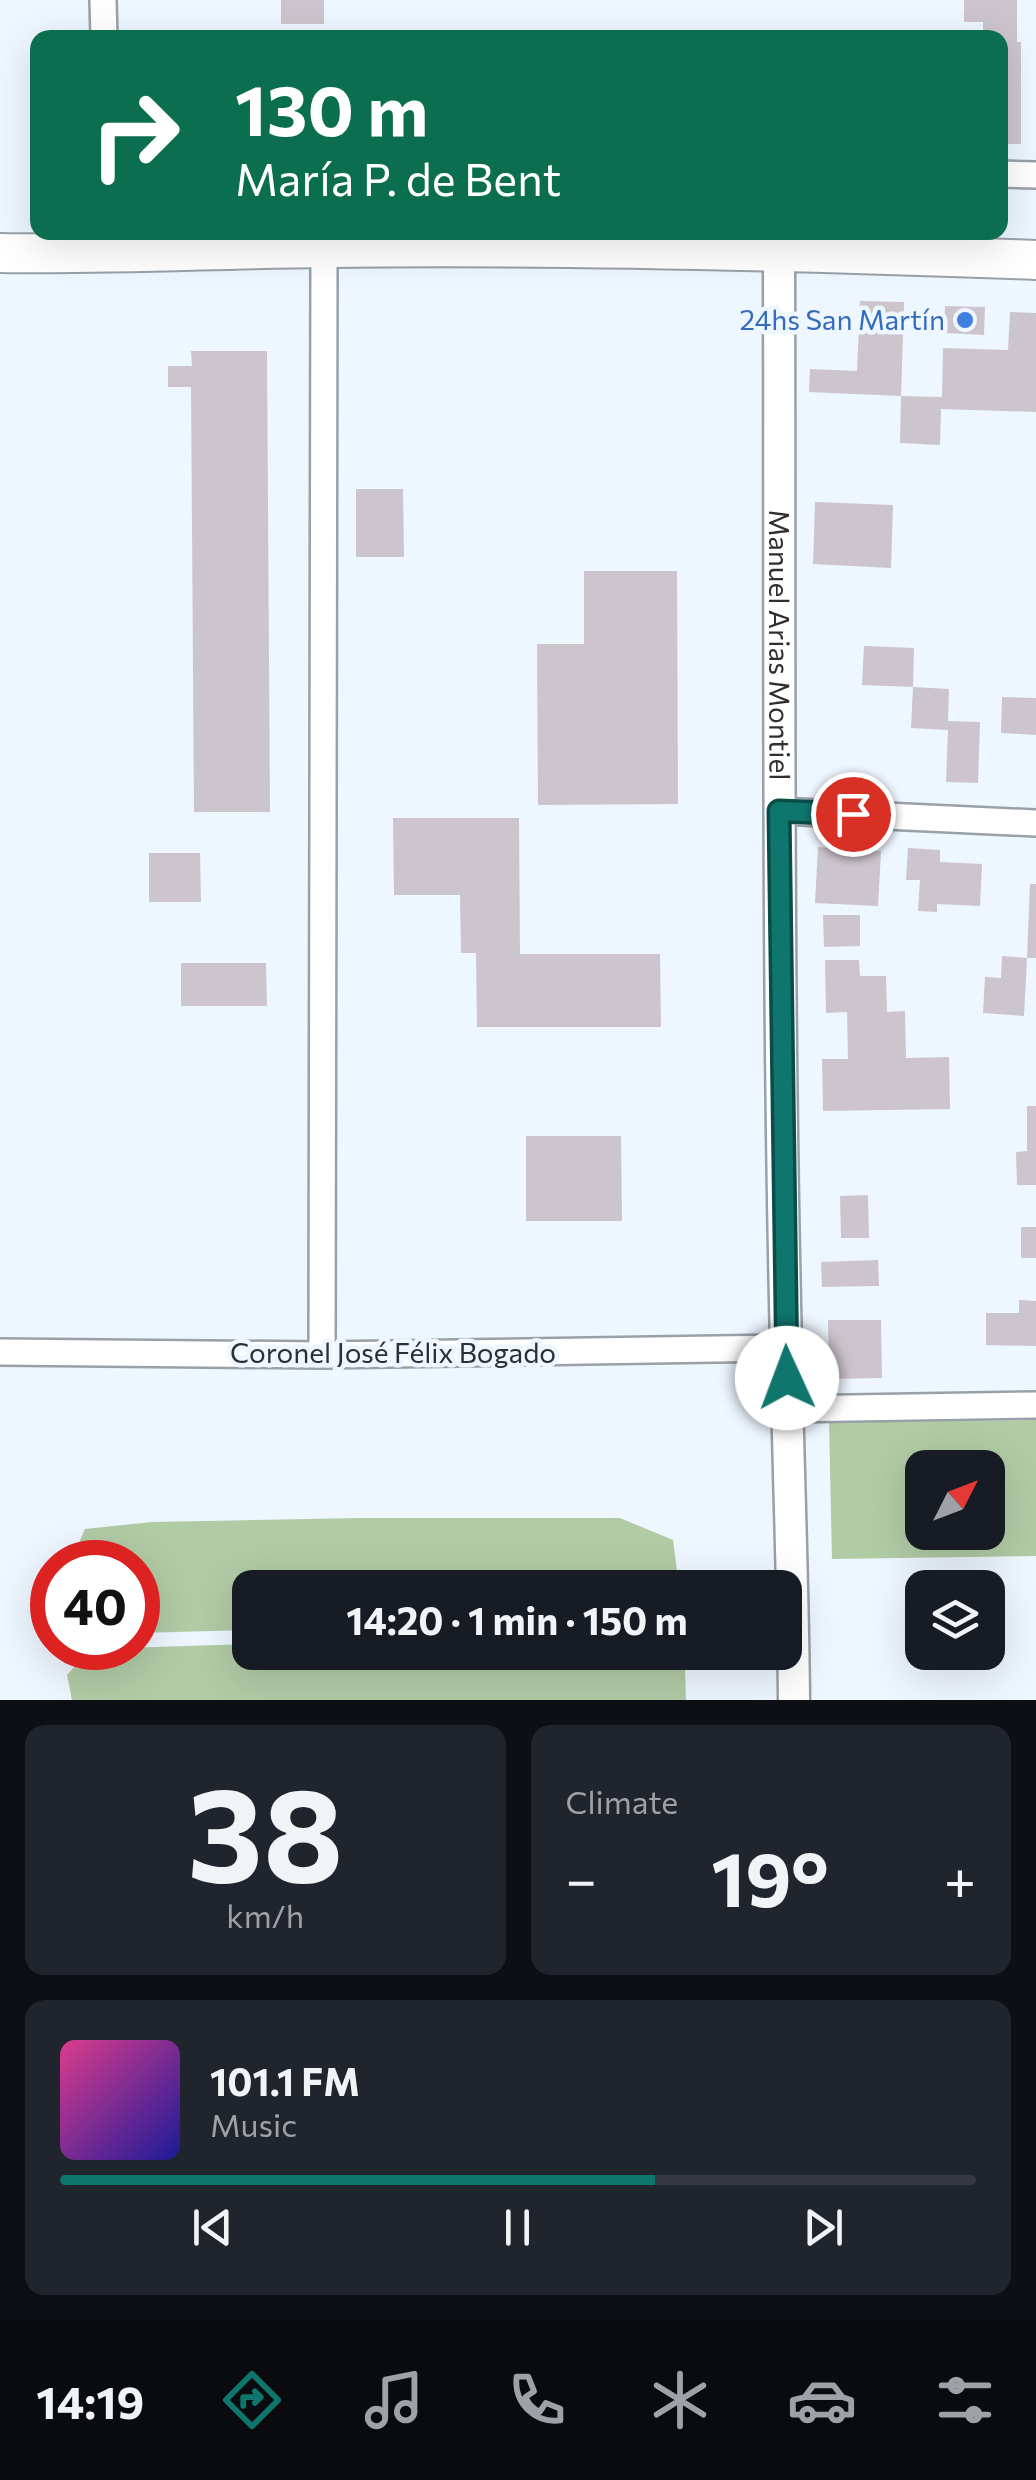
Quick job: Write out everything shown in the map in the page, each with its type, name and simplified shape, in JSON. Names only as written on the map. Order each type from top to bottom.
[{"type":"main road","points":[[0,253],[110,244],[324,248],[778,241],[1036,260]]},
{"type":"street","points":[[102,0],[104,30]]},
{"type":"street","points":[[1008,174],[1036,175]]},
{"type":"street","name":"Manuel Arias Montiel","points":[[778,241],[779,811],[794,1700]]},
{"type":"street","points":[[322,1355],[324,248]]},
{"type":"street","points":[[779,811],[1036,823]]},
{"type":"street","name":"Coronel José Félix Bogado","points":[[0,1352],[322,1355],[786,1348]]},
{"type":"street","points":[[788,1409],[1036,1405]]},
{"type":"green space","points":[[1036,1420],[1036,1556],[832,1559],[829,1422]]},
{"type":"green space","points":[[620,1518],[673,1540],[677,1570],[232,1570],[232,1630],[160,1632],[160,1540],[80,1540],[85,1529],[152,1522]]},
{"type":"green space","points":[[232,1645],[232,1670],[685,1670],[686,1700],[72,1700],[67,1675],[71,1670],[160,1670],[160,1647]]},
{"type":"building","points":[[281,0],[324,0],[324,24],[281,24]]},
{"type":"building","points":[[964,0],[1017,0],[1021,144],[1008,144],[1008,30],[983,30],[983,22],[964,22]]},
{"type":"building","points":[[860,301],[904,302],[901,396],[809,392],[810,369],[857,371]]},
{"type":"building","name":"24hs San Martín","points":[[945,306],[985,307],[984,335],[944,333]]},
{"type":"building","points":[[1010,312],[1036,313],[1036,412],[941,409],[940,445],[900,443],[901,396],[942,397],[943,348],[1008,350]]},
{"type":"building","points":[[191,351],[267,351],[270,812],[194,812],[191,387],[168,387],[168,366],[192,366]]},
{"type":"building","points":[[356,489],[403,489],[404,557],[356,557]]},
{"type":"building","points":[[815,502],[893,505],[891,568],[813,564]]},
{"type":"building","points":[[584,571],[677,571],[678,804],[538,805],[537,644],[584,644]]},
{"type":"building","points":[[864,646],[914,648],[913,687],[862,685]]},
{"type":"building","points":[[913,687],[949,689],[948,721],[980,722],[978,783],[946,782],[948,730],[911,728]]},
{"type":"building","points":[[1002,697],[1036,698],[1036,735],[1001,733]]},
{"type":"building","points":[[393,818],[519,818],[520,954],[660,954],[661,1027],[477,1027],[476,953],[461,953],[460,895],[394,895]]},
{"type":"building","points":[[818,847],[881,851],[878,906],[815,903]]},
{"type":"building","points":[[908,848],[940,850],[940,862],[982,864],[980,906],[937,904],[937,912],[918,911],[920,880],[906,880]]},
{"type":"building","points":[[149,853],[200,853],[201,902],[149,902]]},
{"type":"building","points":[[1030,884],[1036,884],[1036,958],[1027,958]]},
{"type":"building","points":[[823,915],[860,915],[860,946],[824,947]]},
{"type":"building","points":[[1002,956],[1027,958],[1024,1016],[983,1013],[985,977],[1001,978]]},
{"type":"building","points":[[825,960],[859,960],[860,976],[886,976],[887,1012],[905,1011],[906,1058],[949,1057],[950,1109],[823,1111],[822,1059],[848,1059],[847,1012],[826,1013]]},
{"type":"building","points":[[181,963],[266,963],[267,1006],[181,1006]]},
{"type":"building","points":[[1027,1106],[1036,1106],[1036,1185],[1017,1185],[1016,1152],[1027,1151]]},
{"type":"building","points":[[526,1136],[621,1136],[622,1221],[526,1221]]},
{"type":"building","points":[[868,1195],[869,1238],[841,1238],[840,1196]]},
{"type":"building","points":[[1021,1227],[1036,1227],[1036,1258],[1021,1258]]},
{"type":"building","points":[[878,1260],[879,1286],[822,1287],[821,1262]]},
{"type":"building","points":[[1019,1300],[1036,1301],[1036,1346],[986,1345],[986,1313],[1019,1313]]},
{"type":"building","points":[[828,1320],[881,1320],[882,1378],[829,1379]]},
{"type":"place","name":"24hs San Martín","points":[[965,320]]},
{"type":"route","points":[[787,1378],[779,811],[853,814]]}]
